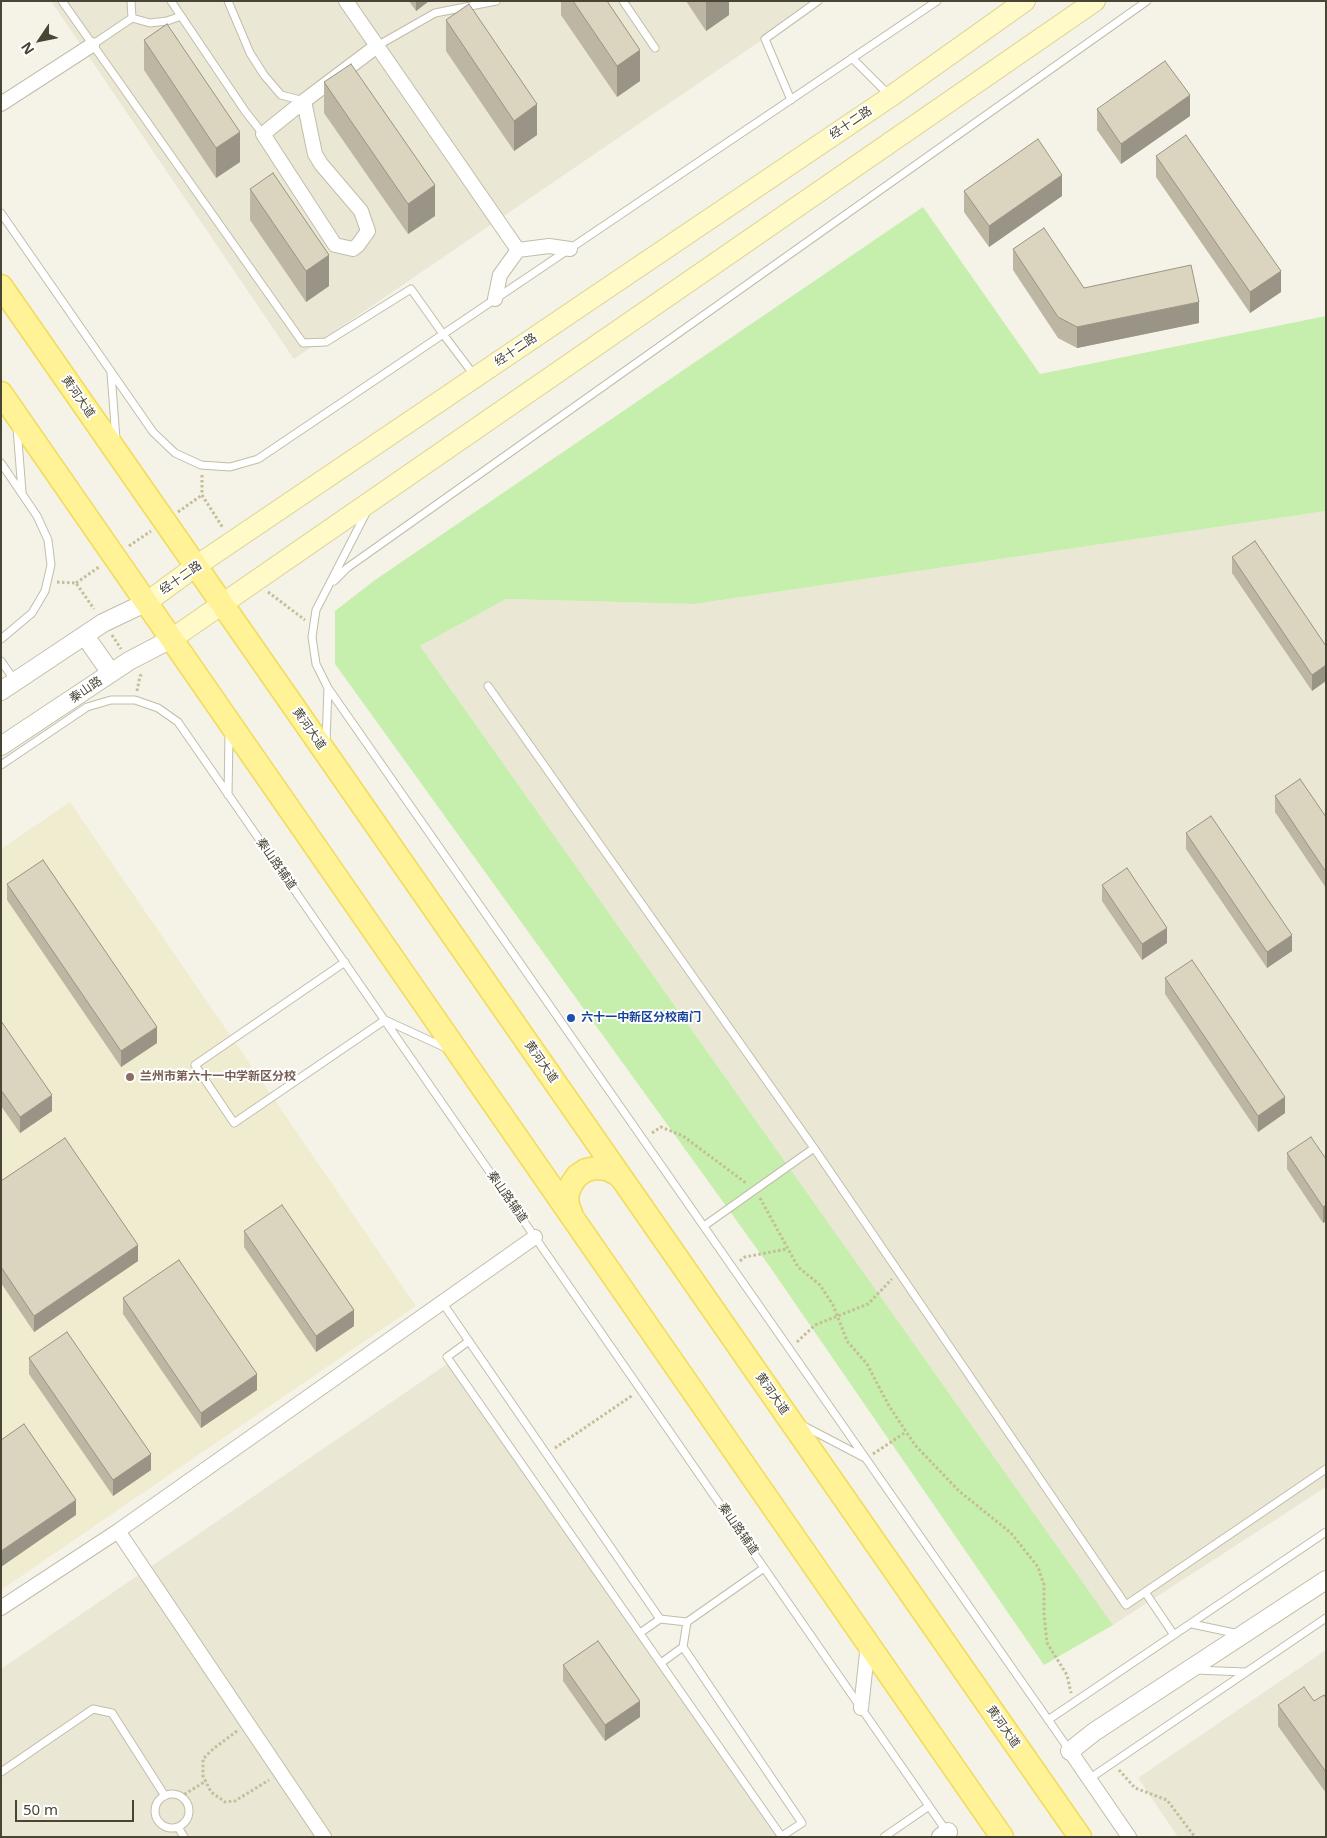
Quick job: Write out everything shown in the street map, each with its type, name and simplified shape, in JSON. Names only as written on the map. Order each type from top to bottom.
[{"type":"main road","name":"经十二路","points":[[147,602],[196,566],[890,97],[1025,1]]},
{"type":"main road","points":[[173,638],[1095,1]]},
{"type":"main road","name":"黄河大道","points":[[1,286],[1080,1837]]},
{"type":"main road","points":[[1,393],[173,638],[1002,1837]]},
{"type":"main road","points":[[572,1216],[568,1206],[568,1195],[571,1185],[577,1176],[586,1170],[596,1168],[607,1169],[617,1174],[624,1182]]},
{"type":"street","points":[[346,1],[518,250]]},
{"type":"street","points":[[1,104],[92,45]]},
{"type":"street","points":[[304,101],[315,154],[361,212],[368,231],[358,245],[353,248],[335,245],[263,134],[304,101],[377,46]]},
{"type":"street","points":[[495,299],[500,275],[518,250],[549,246],[570,249]]},
{"type":"street","name":"经十二路","points":[[8,686],[103,623],[147,602]]},
{"type":"street","points":[[84,636],[111,673]]},
{"type":"street","name":"秦山路","points":[[1,746],[129,661],[173,638]]},
{"type":"street","points":[[1,1608],[118,1530],[535,1237]]},
{"type":"street","points":[[118,1530],[324,1837]]},
{"type":"street","points":[[1129,1837],[1070,1751],[1094,1732],[1326,1580]]},
{"type":"street","points":[[861,1708],[868,1643]]},
{"type":"lane","points":[[62,1],[303,343],[326,342],[411,289],[476,377]]},
{"type":"lane","points":[[131,1],[132,18]]},
{"type":"lane","points":[[171,1],[245,111],[263,134]]},
{"type":"lane","points":[[228,1],[250,53],[264,75],[281,95],[304,101]]},
{"type":"lane","points":[[377,46],[435,13],[496,1]]},
{"type":"lane","points":[[622,1],[655,48]]},
{"type":"lane","points":[[791,100],[765,39],[818,1]]},
{"type":"lane","points":[[1,213],[153,432],[174,453],[201,465],[230,467],[258,459],[937,1]]},
{"type":"lane","points":[[328,586],[347,568],[1147,1]]},
{"type":"lane","points":[[92,45],[132,18],[150,23],[168,21],[181,16]]},
{"type":"lane","points":[[852,58],[890,97]]},
{"type":"lane","points":[[112,372],[116,452]]},
{"type":"lane","points":[[16,414],[22,493]]},
{"type":"lane","points":[[1,463],[37,516],[48,540],[51,566],[45,591],[32,613],[1,638]]},
{"type":"lane","points":[[373,501],[316,610],[312,637],[316,664],[328,688],[1070,1751]]},
{"type":"lane","points":[[1,661],[8,686]]},
{"type":"lane","points":[[488,686],[814,1148],[1126,1605],[1326,1469]]},
{"type":"lane","points":[[326,752],[328,688]]},
{"type":"lane","name":"秦山路辅道","points":[[1,765],[87,707],[111,700],[135,700],[158,708],[178,722],[929,1806],[947,1835]]},
{"type":"lane","points":[[228,794],[230,721]]},
{"type":"lane","points":[[345,962],[195,1065],[234,1123],[385,1020],[460,1054]]},
{"type":"lane","points":[[704,1226],[814,1148]]},
{"type":"lane","points":[[442,1302],[660,1619]]},
{"type":"lane","points":[[469,1341],[447,1357],[782,1837],[802,1823],[683,1647],[686,1622]]},
{"type":"lane","points":[[788,1418],[866,1459]]},
{"type":"lane","points":[[1048,1720],[1326,1532]]},
{"type":"lane","points":[[640,1633],[660,1619],[686,1622],[764,1568]]},
{"type":"lane","points":[[1145,1592],[1174,1635]]},
{"type":"lane","points":[[1089,1779],[1326,1618]]},
{"type":"lane","points":[[1192,1624],[1242,1635]]},
{"type":"lane","points":[[660,1663],[683,1647]]},
{"type":"lane","points":[[1190,1670],[1245,1672]]},
{"type":"lane","points":[[1,1772],[93,1709],[112,1712],[165,1796]]},
{"type":"lane","points":[[165,1796],[180,1797],[187,1805],[188,1815],[186,1820],[178,1827],[167,1828],[158,1820],[155,1810],[160,1799],[165,1796]]},
{"type":"lane","points":[[884,1837],[929,1806]]},
{"type":"lane","points":[[178,1827],[184,1837]]},
{"type":"path","points":[[76,583],[202,495]]},
{"type":"path","points":[[642,1138],[662,1127],[683,1136],[755,1190],[798,1267],[820,1285],[833,1305],[848,1341],[867,1364],[889,1406],[915,1445],[959,1491],[1011,1533],[1038,1567],[1044,1585],[1047,1643],[1066,1675],[1073,1703]]},
{"type":"path","points":[[732,1266],[745,1257],[787,1248]]},
{"type":"path","points":[[790,1350],[815,1325],[868,1304],[899,1272]]},
{"type":"path","points":[[547,1454],[640,1389]]},
{"type":"path","points":[[866,1459],[906,1432]]},
{"type":"path","points":[[248,1724],[213,1748],[203,1758],[203,1776],[211,1792],[225,1802],[234,1801],[281,1772]]},
{"type":"path","points":[[1112,1763],[1136,1788],[1167,1800],[1195,1837]]},
{"type":"path","points":[[180,1797],[206,1781]]},
{"type":"shaded area","points":[[51,1],[819,1],[294,359]]},
{"type":"shaded area","points":[[1326,511],[1326,1487],[1113,1625],[420,646],[506,599],[694,604]]},
{"type":"shaded area","name":"兰州市第六十一中学新区分校","points":[[70,802],[416,1306],[1,1590],[1,849]]},
{"type":"shaded area","points":[[453,1360],[779,1837],[1,1837],[1,1669]]},
{"type":"shaded area","points":[[1326,1650],[1326,1837],[1178,1837],[1138,1778]]},
{"type":"green space","points":[[923,207],[1040,374],[1326,316],[1326,511],[694,604],[506,599],[420,646],[1113,1625],[1044,1665],[770,1267],[335,664],[335,611],[375,580]]},
{"type":"building","points":[[573,1],[607,1],[640,50],[617,66]]},
{"type":"building","points":[[469,4],[537,104],[514,121],[446,20]]},
{"type":"building","points":[[167,24],[240,132],[216,148],[144,40]]},
{"type":"building","points":[[1165,61],[1190,95],[1121,144],[1097,109]]},
{"type":"building","points":[[351,64],[435,185],[408,204],[324,82]]},
{"type":"building","points":[[1186,135],[1281,271],[1250,292],[1156,156]]},
{"type":"building","points":[[1038,139],[1062,175],[989,226],[964,191]]},
{"type":"building","points":[[273,173],[329,255],[306,271],[250,189]]},
{"type":"building","points":[[1044,228],[1084,288],[1191,265],[1199,302],[1077,327],[1058,317],[1013,249]]},
{"type":"building","points":[[1255,541],[1326,646],[1326,665],[1312,675],[1232,557]]},
{"type":"building","points":[[1300,779],[1326,817],[1326,872],[1275,796]]},
{"type":"building","points":[[1211,816],[1292,935],[1267,952],[1186,833]]},
{"type":"building","points":[[43,860],[157,1027],[121,1051],[7,884]]},
{"type":"building","points":[[1127,868],[1167,928],[1142,944],[1102,885]]},
{"type":"building","points":[[1192,960],[1285,1097],[1258,1116],[1165,978]]},
{"type":"building","points":[[1,1021],[52,1095],[20,1117],[1,1090]]},
{"type":"building","points":[[1311,1137],[1326,1159],[1326,1205],[1323,1207],[1287,1153]]},
{"type":"building","points":[[65,1138],[138,1245],[34,1316],[1,1267],[1,1181]]},
{"type":"building","points":[[282,1205],[354,1310],[316,1336],[244,1231]]},
{"type":"building","points":[[179,1260],[257,1374],[201,1413],[123,1298]]},
{"type":"building","points":[[67,1332],[151,1454],[113,1480],[29,1358]]},
{"type":"building","points":[[24,1424],[76,1500],[1,1551],[1,1440]]},
{"type":"building","points":[[598,1641],[640,1701],[605,1725],[563,1665]]},
{"type":"building","points":[[1304,1687],[1314,1701],[1324,1695],[1326,1698],[1326,1772],[1278,1705]]},
{"type":"place","name":"六十一中新区分校南门","points":[[571,1018]]},
{"type":"place","name":"兰州市第六十一中学新区分校","points":[[130,1077]]}]
